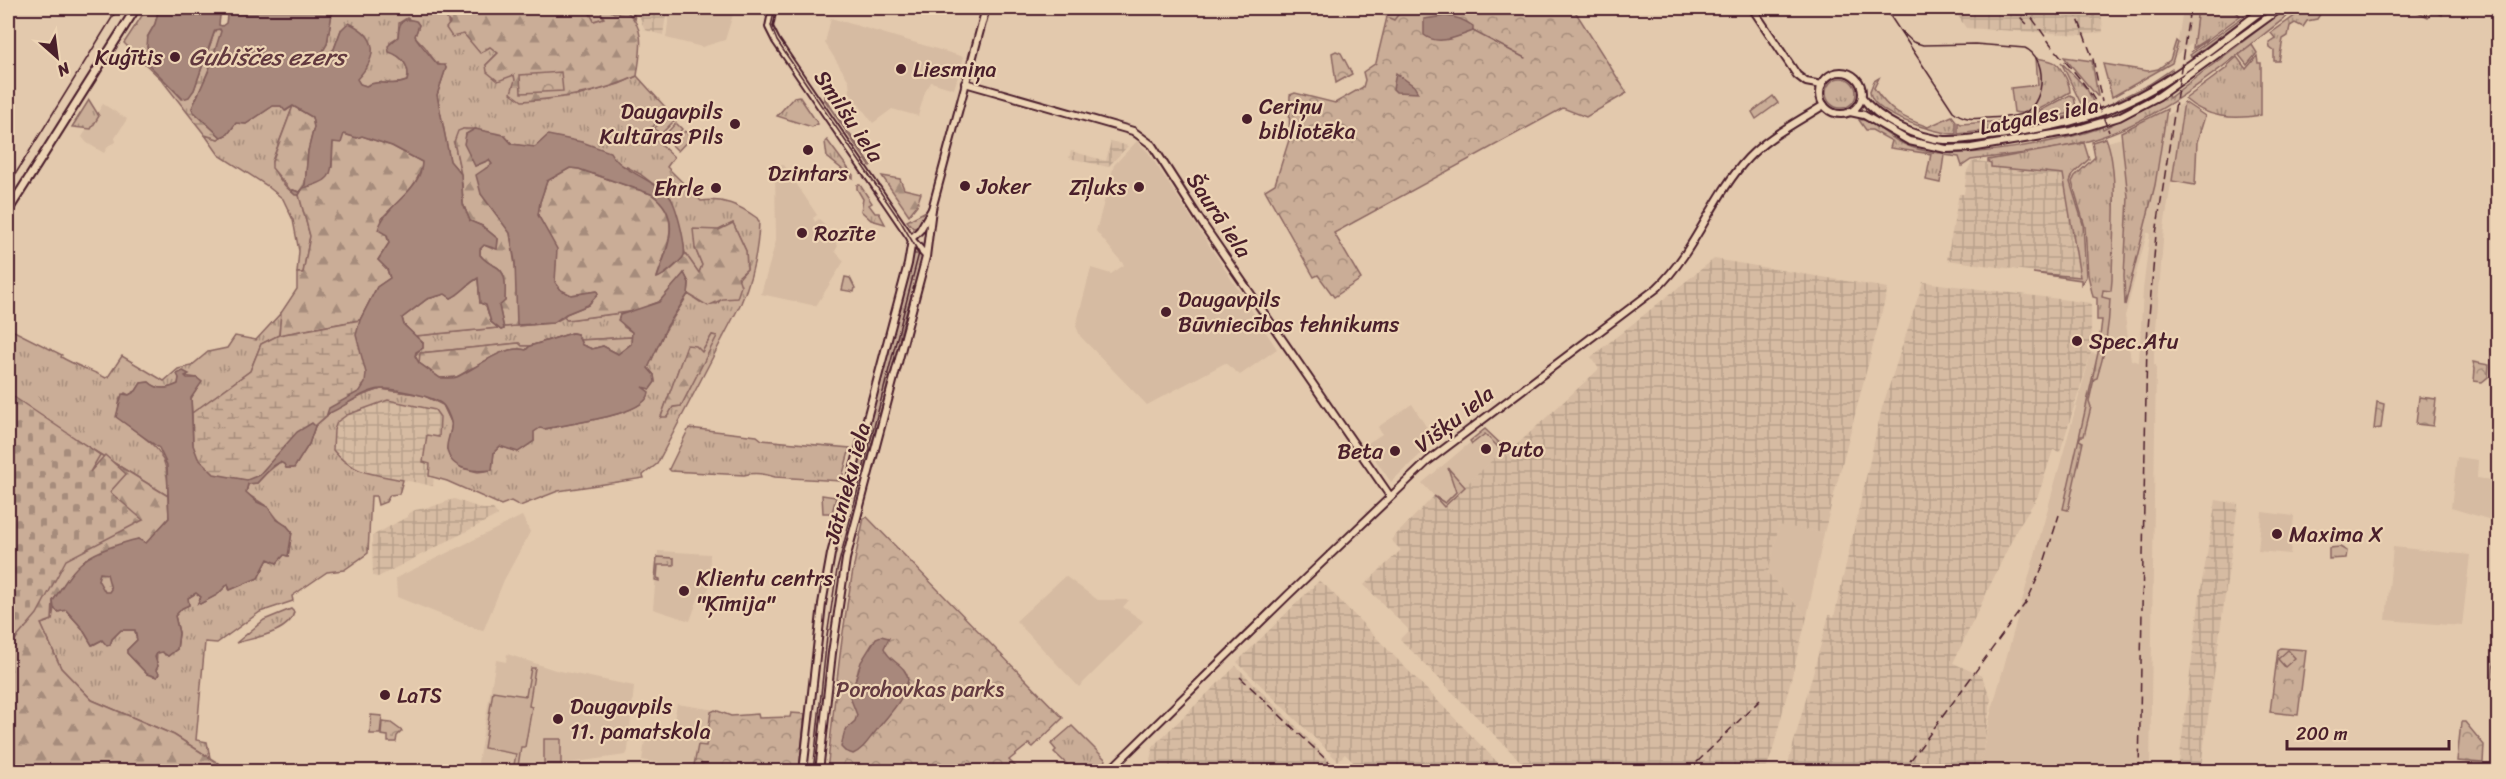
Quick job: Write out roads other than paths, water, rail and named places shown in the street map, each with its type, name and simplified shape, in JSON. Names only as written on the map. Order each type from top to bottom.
[{"type":"main road","points":[[8,211],[136,8]]},
{"type":"street","name":"Smilšu iela","points":[[773,8],[770,27],[776,41],[911,239],[926,257]]},
{"type":"street","name":"Jātnieku iela","points":[[819,771],[831,653],[846,559],[926,257],[932,208],[986,8]]},
{"type":"street","points":[[1752,8],[1797,75],[1806,82],[1822,85]]},
{"type":"street","name":"Latgales iela","points":[[1862,97],[1872,108],[1903,128],[1938,139],[1968,139],[2059,125],[2100,114],[2151,90],[2265,8]]},
{"type":"street","name":"Latgales iela","points":[[1850,112],[1864,115],[1909,141],[1946,149],[1982,146],[2079,130],[2119,117],[2159,96],[2281,8]]},
{"type":"street","points":[[1833,74],[1848,74],[1859,82],[1862,97],[1857,107],[1850,112],[1834,113],[1824,105],[1821,94],[1822,85],[1833,74]]},
{"type":"street","name":"Šaurā iela","points":[[965,83],[1133,131],[1152,145],[1204,226],[1390,496]]},
{"type":"street","name":"Višķu iela","points":[[1108,771],[1390,496],[1443,448],[1657,288],[1700,231],[1748,158],[1762,146],[1824,105]]},
{"type":"street","name":"Jātnieku iela","points":[[803,771],[822,604],[831,555],[908,264],[911,239],[920,230],[932,208]]},
{"type":"water","name":"Gubiščes ezers","points":[[159,8],[221,8],[219,25],[222,26],[226,23],[228,8],[331,8],[327,44],[317,61],[321,62],[334,49],[341,30],[349,23],[366,35],[372,48],[369,63],[357,79],[360,84],[366,86],[407,81],[408,71],[404,63],[398,56],[389,52],[388,46],[398,37],[402,22],[416,21],[419,25],[415,36],[438,65],[445,65],[446,68],[437,95],[450,161],[461,174],[463,204],[470,221],[482,226],[498,239],[497,249],[484,245],[480,249],[480,255],[502,272],[505,286],[505,301],[499,306],[504,329],[501,330],[491,322],[486,305],[480,303],[478,278],[451,298],[445,294],[427,299],[402,318],[404,325],[423,343],[423,348],[416,352],[415,356],[419,363],[440,378],[455,378],[500,353],[517,349],[526,350],[530,346],[572,333],[577,334],[582,345],[592,349],[603,346],[618,354],[631,344],[632,332],[618,320],[620,315],[659,302],[684,273],[689,283],[688,294],[667,326],[648,368],[654,375],[655,382],[650,389],[642,387],[649,392],[645,400],[635,407],[604,418],[540,428],[534,432],[534,441],[518,452],[500,446],[494,452],[492,470],[486,471],[472,470],[453,462],[447,449],[451,422],[447,411],[443,405],[423,396],[404,391],[373,390],[327,414],[329,408],[360,391],[365,383],[366,373],[356,335],[360,320],[377,287],[390,278],[387,269],[378,260],[389,243],[387,235],[378,230],[388,212],[416,181],[422,162],[392,146],[362,136],[357,138],[344,134],[341,143],[333,142],[330,174],[327,178],[303,188],[299,195],[295,195],[293,190],[299,192],[305,185],[308,151],[314,127],[312,117],[293,106],[285,111],[281,106],[273,106],[246,124],[236,123],[228,134],[221,137],[192,108],[209,70],[221,31],[220,29],[215,30],[194,90],[189,97],[183,99],[149,65],[152,55],[147,46],[148,36],[155,24]]},
{"type":"water","points":[[1445,16],[1466,22],[1473,26],[1473,31],[1441,40],[1424,35],[1424,19]]},
{"type":"water","points":[[1396,73],[1414,86],[1418,93],[1396,92],[1393,89]]},
{"type":"water","points":[[475,129],[504,135],[512,144],[535,147],[548,135],[582,142],[610,152],[621,164],[663,190],[672,200],[682,233],[683,257],[657,278],[670,233],[667,212],[661,203],[651,194],[570,168],[547,181],[538,215],[557,249],[555,282],[561,290],[571,295],[597,291],[598,294],[588,305],[566,314],[553,323],[517,325],[515,262],[510,233],[481,194],[476,175],[492,164],[489,160],[475,166],[464,144],[466,134]]},
{"type":"water","points":[[183,371],[189,374],[185,376],[187,378],[197,378],[202,382],[191,398],[193,445],[198,458],[214,474],[247,480],[259,475],[297,432],[312,423],[315,426],[309,444],[294,468],[286,468],[280,462],[257,483],[248,484],[246,492],[257,502],[268,507],[276,519],[292,532],[288,556],[284,555],[277,563],[268,559],[258,578],[230,590],[228,584],[217,595],[200,604],[198,603],[201,597],[196,593],[188,598],[189,605],[182,608],[175,616],[179,633],[177,649],[168,656],[162,652],[157,653],[155,657],[158,666],[156,670],[159,673],[157,677],[147,674],[127,653],[127,650],[137,640],[135,630],[121,630],[112,639],[110,645],[107,646],[102,640],[92,645],[82,628],[66,610],[58,612],[54,608],[53,601],[71,574],[85,560],[125,542],[138,539],[146,543],[169,518],[167,465],[159,448],[116,417],[122,394],[129,395],[136,391],[141,383],[149,382],[163,388],[174,386],[178,384],[177,374]],"holes":[[[100,573],[107,574],[111,589],[109,592],[105,592],[98,580]]]},
{"type":"water","points":[[881,636],[889,638],[884,648],[886,653],[901,666],[908,680],[895,707],[866,744],[853,754],[841,747],[845,730],[855,721],[857,715],[850,697],[861,662],[876,638]]},
{"type":"waterway","points":[[1473,31],[1525,58]]},
{"type":"tram line","points":[[8,186],[118,8]]},
{"type":"tram line","points":[[775,8],[771,26],[777,41],[901,222],[919,253],[837,570],[827,636],[813,772]]},
{"type":"tram line","points":[[1885,8],[1957,114],[1974,119],[2013,116],[2022,114],[2033,106],[2040,89],[2040,69],[2037,60],[2025,48],[1975,44],[1923,45],[1913,42],[1901,31]]},
{"type":"railway","points":[[2011,8],[2028,25]]},
{"type":"railway","points":[[2023,8],[2085,86],[2098,106],[2109,132]]},
{"type":"railway","points":[[2074,8],[2093,59],[2102,102]]},
{"type":"railway","points":[[2139,772],[2147,340],[2156,234],[2190,8]]},
{"type":"railway","points":[[1902,772],[2027,601],[2043,566],[2059,515]]},
{"type":"railway","points":[[1240,677],[1339,772]]},
{"type":"railway","points":[[1687,772],[1760,700]]},
{"type":"railway","points":[[1984,772],[1985,760]]},
{"type":"railway","points":[[1669,772],[1675,765]]},
{"type":"place","name":"Kuģītis","points":[[175,57]]},
{"type":"place","name":"Liesmiņa","points":[[901,69]]},
{"type":"place","name":"Ceriņu bibliotēka","points":[[1247,119]]},
{"type":"place","name":"Daugavpils Kultūras Pils","points":[[735,124]]},
{"type":"place","name":"Dzintars","points":[[808,150]]},
{"type":"place","name":"Joker","points":[[965,186]]},
{"type":"place","name":"Zīļuks","points":[[1139,187]]},
{"type":"place","name":"Ehrle","points":[[716,188]]},
{"type":"place","name":"Rozīte","points":[[802,233]]},
{"type":"place","name":"Daugavpils Būvniecības tehnikums","points":[[1166,312]]},
{"type":"place","name":"Spec.Atu","points":[[2077,341]]},
{"type":"place","name":"Puto","points":[[1486,449]]},
{"type":"place","name":"Beta","points":[[1395,451]]},
{"type":"place","name":"Maxima X","points":[[2277,534]]},
{"type":"place","name":"Klientu centrs \"Ķīmija\"","points":[[684,591]]},
{"type":"place","name":"LaTS","points":[[385,695]]},
{"type":"place","name":"Daugavpils 11. pamatskola","points":[[558,719]]},
{"type":"park label","name":"Porohovkas parks","points":[[920,689]]}]
